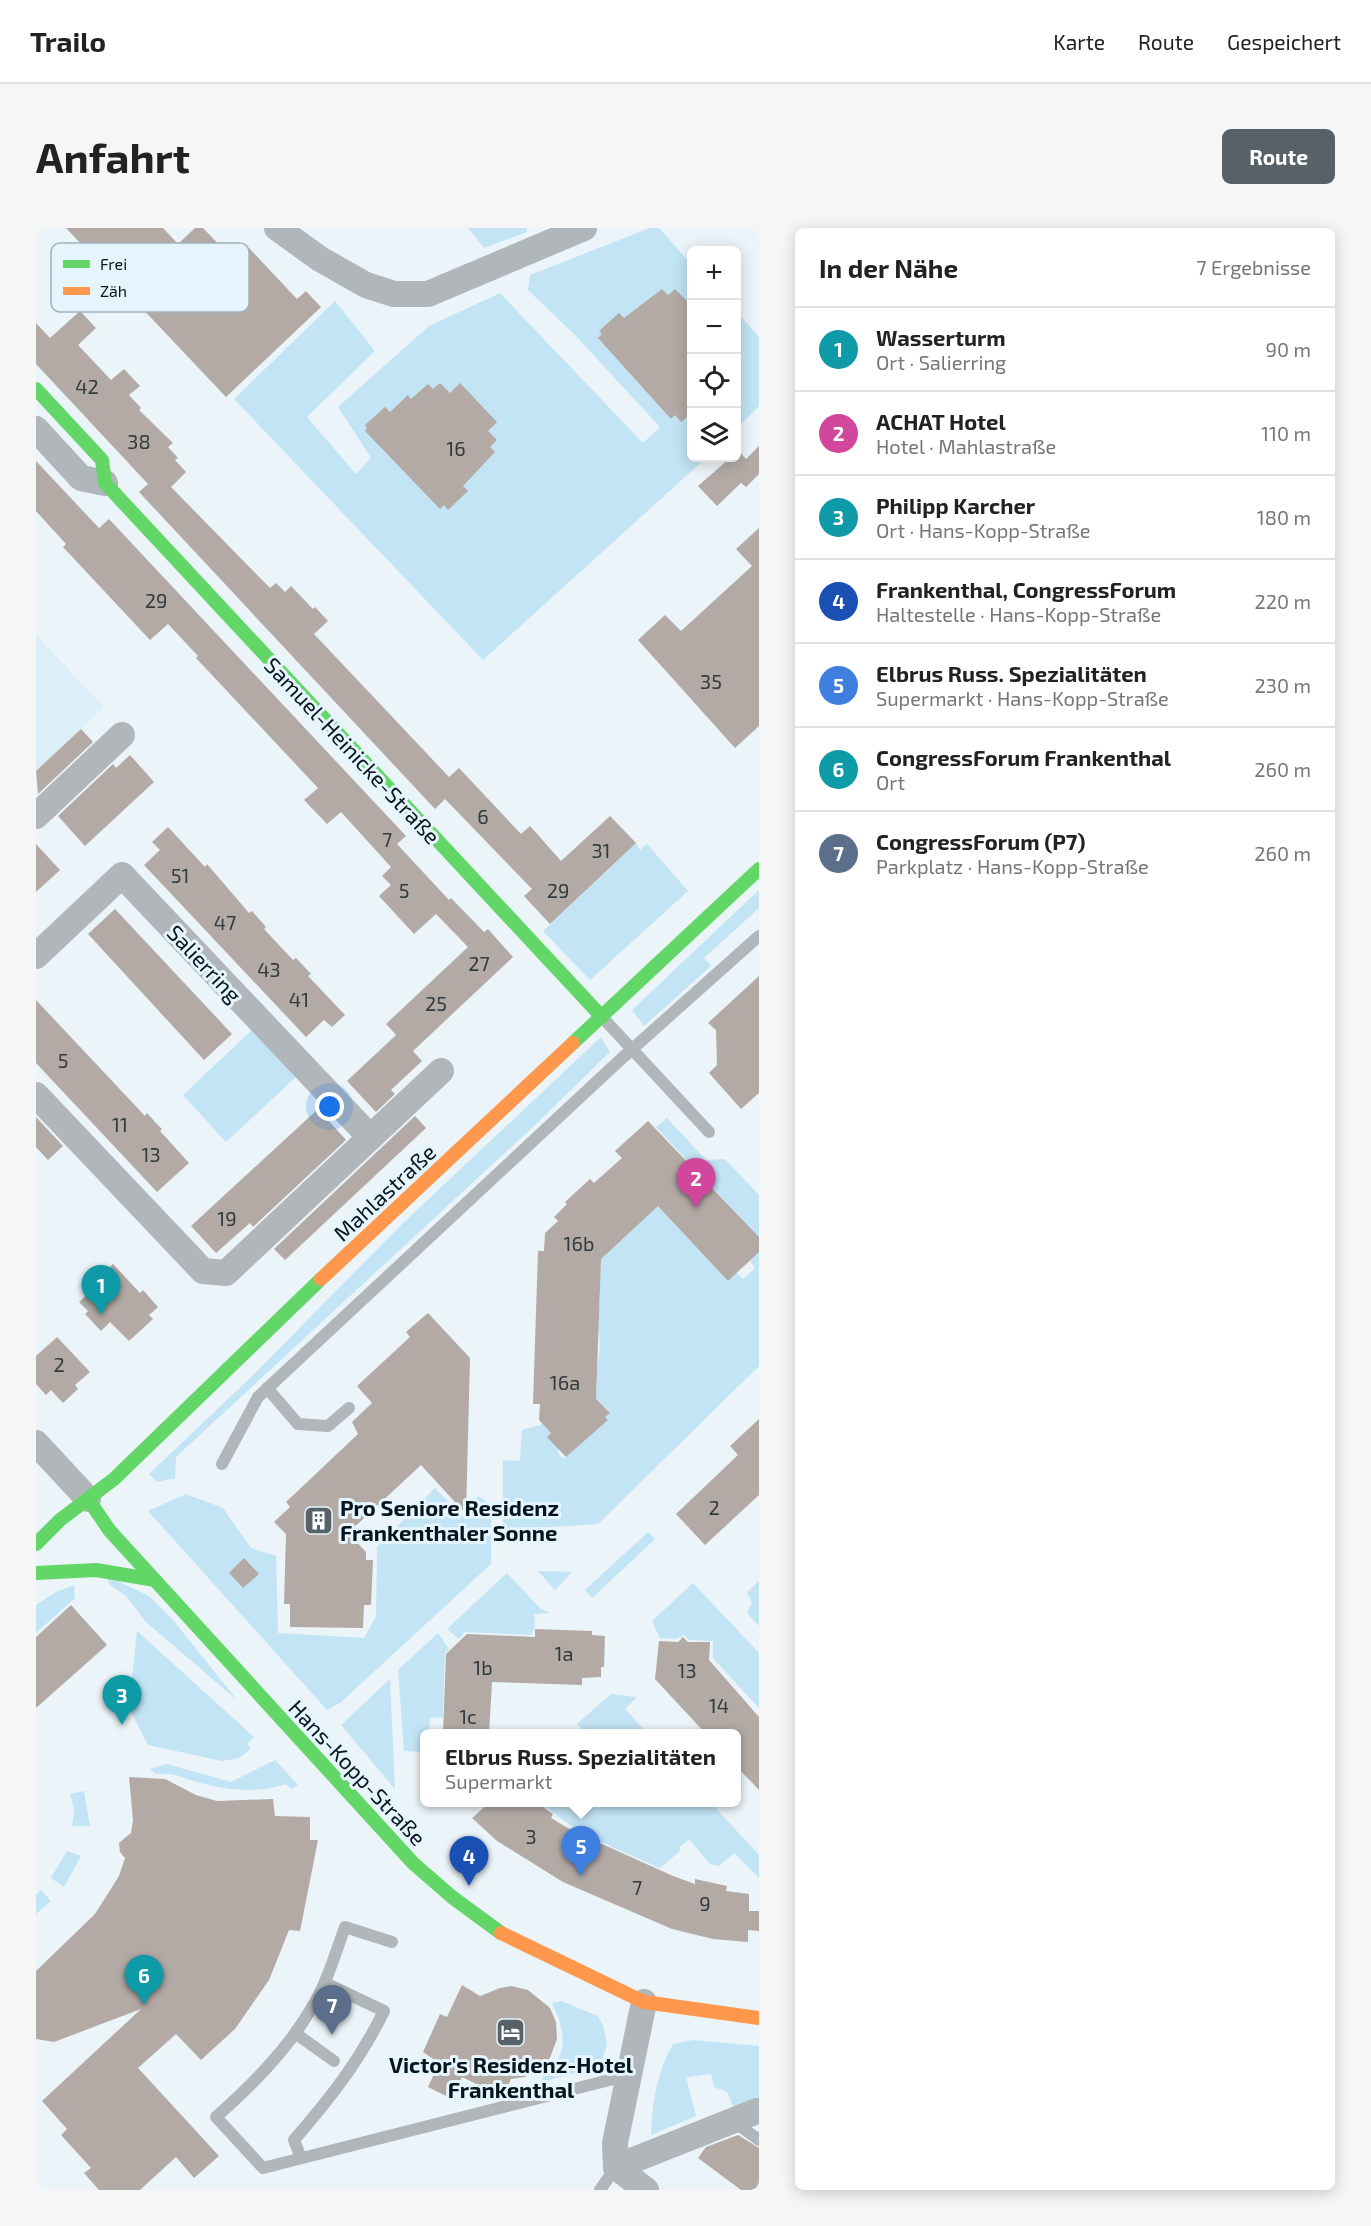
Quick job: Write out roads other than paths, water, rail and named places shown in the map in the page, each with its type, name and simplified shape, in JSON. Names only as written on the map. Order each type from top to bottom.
[{"type":"street","points":[[277,228],[320,259],[366,285],[394,294],[428,294],[584,228]]},
{"type":"street","name":"Samuel-Heinicke-Straße","points":[[36,389],[102,460],[105,483]]},
{"type":"street","name":"Samuel-Heinicke-Straße","points":[[36,429],[81,478],[105,483],[602,1017]]},
{"type":"street","points":[[36,816],[122,735]]},
{"type":"street","name":"Mahlastraße","points":[[36,1544],[188,1409],[355,1247],[759,869]]},
{"type":"street","name":"Salierring","points":[[36,956],[123,875],[370,1137]]},
{"type":"street","points":[[36,1095],[202,1271],[226,1273],[441,1071]]},
{"type":"street","points":[[36,1443],[88,1499]]},
{"type":"street","name":"Hans-Kopp-Straße","points":[[88,1499],[110,1531],[413,1863],[452,1897],[500,1932],[644,2002],[759,2018]]},
{"type":"street","points":[[36,1573],[94,1568],[121,1571],[155,1580]]},
{"type":"street","points":[[615,2167],[615,2143],[644,2002]]},
{"type":"street","points":[[615,2167],[757,2111]]},
{"type":"street","points":[[615,2167],[646,2190]]},
{"type":"lane","points":[[222,1464],[258,1397],[267,1388],[632,1050],[759,936]]},
{"type":"lane","points":[[602,1017],[709,1132]]},
{"type":"lane","points":[[267,1388],[298,1424],[328,1426],[349,1408]]},
{"type":"lane","points":[[392,1942],[345,1927],[325,1983],[295,2033],[267,2068],[216,2117],[263,2168],[629,2075]]},
{"type":"lane","points":[[301,2158],[294,2140],[358,2060],[384,2011],[325,1983]]},
{"type":"lane","points":[[295,2033],[334,2061]]},
{"type":"lane","points":[[732,2120],[759,2140]]},
{"type":"lane","points":[[600,2190],[615,2167]]},
{"type":"place","name":"ACHAT Hotel","points":[[696,1208]]},
{"type":"place","name":"Wasserturm","points":[[101,1315]]},
{"type":"place","name":"Pro Seniore Residenz Frankenthaler Sonne","points":[[319,1520]]},
{"type":"place","name":"Philipp Karcher","points":[[122,1725]]},
{"type":"place","name":"Elbrus Russ. Spezialitäten","points":[[581,1876]]},
{"type":"place","name":"Frankenthal, CongressForum","points":[[469,1886]]},
{"type":"place","name":"CongressForum Frankenthal","points":[[144,2005]]},
{"type":"place","name":"Victor's Residenz-Hotel Frankenthal","points":[[511,2032]]},
{"type":"place","name":"CongressForum (P7)","points":[[332,2035]]}]
